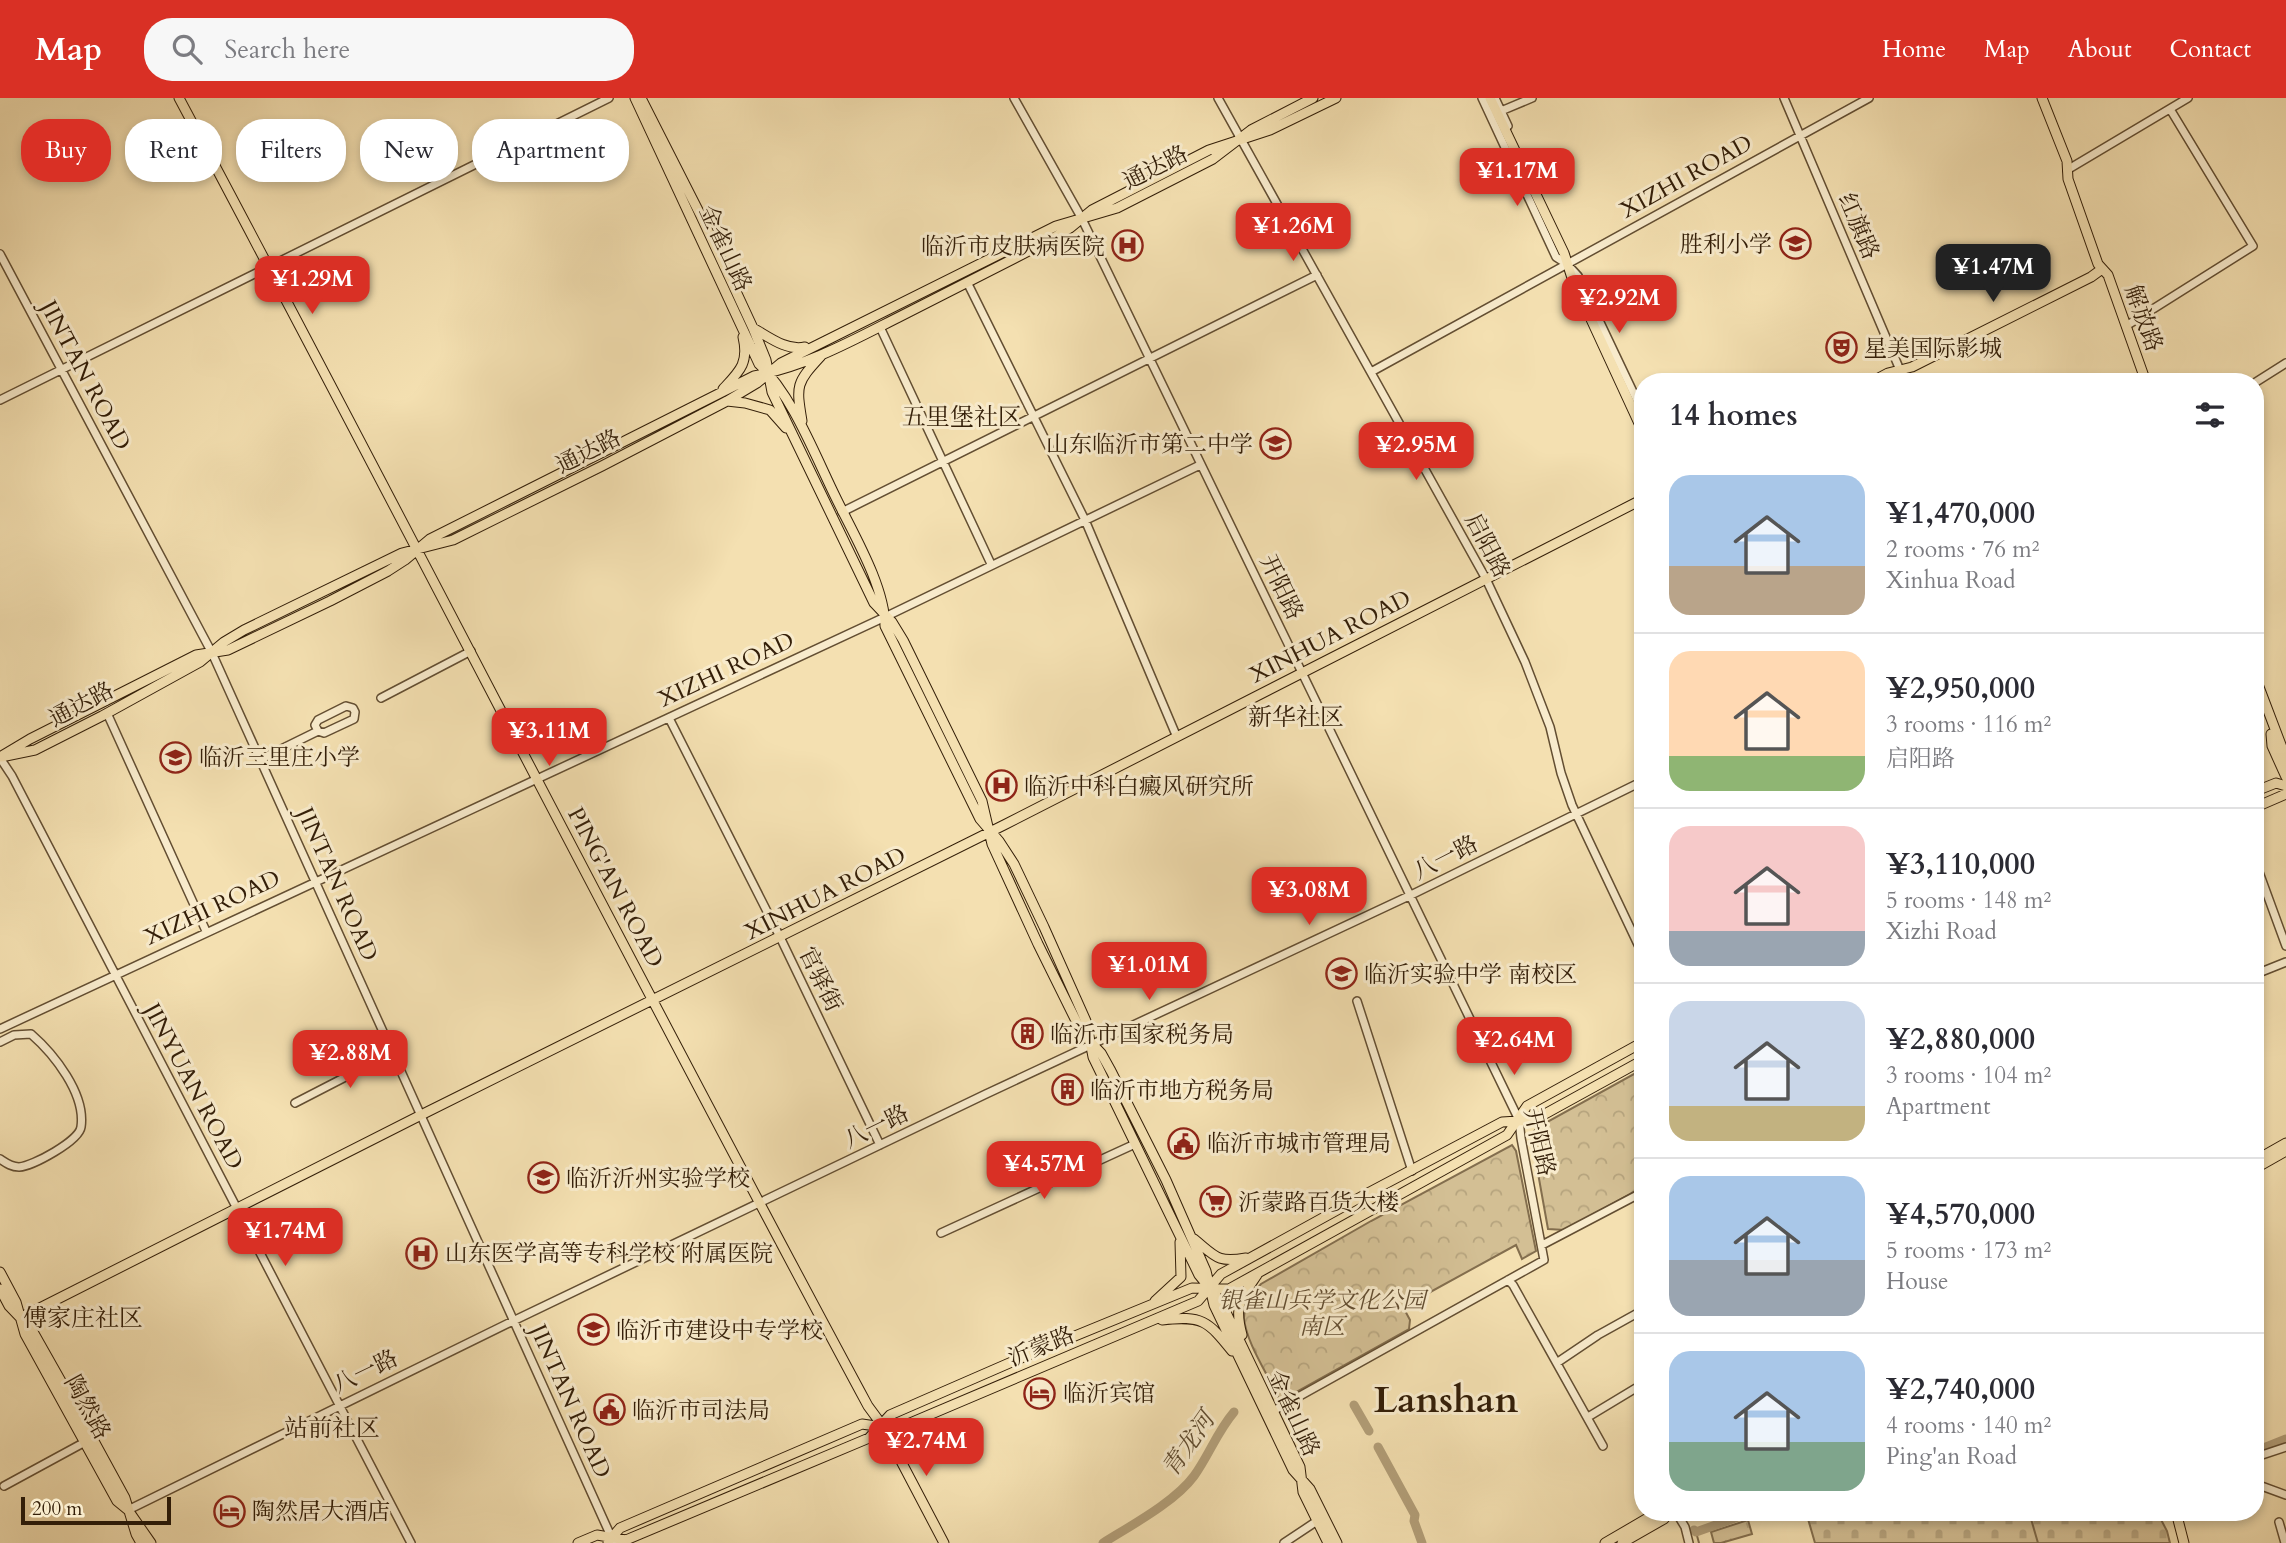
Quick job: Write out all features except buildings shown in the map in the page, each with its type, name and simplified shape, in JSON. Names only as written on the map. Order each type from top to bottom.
[{"type":"main road","name":"PING'AN ROAD","points":[[179,98],[270,267],[759,1204],[868,1406],[882,1425],[944,1543]]},
{"type":"main road","name":"金雀山路","points":[[635,98],[759,364],[769,373],[803,430],[877,585],[885,617]]},
{"type":"main road","name":"金雀山路","points":[[641,98],[701,216],[753,328],[766,360],[772,393],[874,603],[892,622],[930,692],[982,801],[992,844],[1038,944],[1082,1033],[1101,1053],[1111,1071],[1193,1238],[1210,1289]]},
{"type":"main road","name":"通达路","points":[[417,549],[453,540],[727,401],[781,363],[1056,226],[1117,208],[1213,159],[1251,130],[1313,98]]},
{"type":"main road","name":"通达路","points":[[1240,140],[1270,130],[1336,98]]},
{"type":"main road","points":[[1488,98],[1559,255],[1575,276],[1634,403]]},
{"type":"main road","name":"解放路","points":[[2040,98],[2067,160],[2067,170],[2073,177],[2102,262],[2103,277],[2137,373]]},
{"type":"main road","points":[[1501,111],[1506,136]]},
{"type":"main road","points":[[1495,128],[1506,136]]},
{"type":"main road","name":"通达路","points":[[0,758],[30,739],[196,655],[228,650],[330,601],[388,571],[430,539],[452,527],[754,376],[823,355],[880,327],[1048,241],[1070,228],[1081,217]]},
{"type":"main road","points":[[1567,264],[1634,413]]},
{"type":"main road","points":[[1896,373],[1909,363],[2088,273],[2102,269]]},
{"type":"main road","name":"解放路","points":[[2102,269],[2108,275],[2143,373]]},
{"type":"main road","points":[[718,394],[737,374],[746,356],[741,325]]},
{"type":"main road","points":[[753,328],[781,345],[800,349],[820,343]]},
{"type":"main road","points":[[803,430],[797,391],[809,370],[823,355]]},
{"type":"main road","points":[[1611,364],[1634,419]]},
{"type":"main road","points":[[1893,373],[1900,370]]},
{"type":"main road","points":[[727,401],[770,410],[795,438]]},
{"type":"main road","name":"XINHUA ROAD","points":[[22,1317],[420,1115],[990,832],[1634,504]]},
{"type":"main road","name":"通达路","points":[[0,758],[35,750],[107,713],[212,653]]},
{"type":"main road","points":[[2264,700],[2286,758]]},
{"type":"main road","points":[[2264,715],[2286,771]]},
{"type":"main road","points":[[2271,734],[2272,746],[2286,777]]},
{"type":"main road","points":[[2264,788],[2276,783],[2286,786]]},
{"type":"main road","points":[[2264,804],[2286,794]]},
{"type":"main road","name":"金雀山路","points":[[1092,1045],[1093,1057],[1199,1275],[1221,1302],[1293,1471],[1310,1489],[1336,1543]]},
{"type":"main road","name":"沂蒙路","points":[[578,1543],[597,1535],[610,1541],[626,1540],[869,1438],[890,1415],[1014,1361],[1192,1288],[1229,1289],[1507,1135],[1520,1120],[1527,1106],[1634,1047]]},
{"type":"main road","name":"沂蒙路","points":[[610,1541],[620,1528],[862,1424],[896,1429],[1198,1301],[1221,1274],[1502,1122],[1534,1120],[1634,1065]]},
{"type":"main road","points":[[2264,1155],[2286,1143]]},
{"type":"main road","points":[[2264,1163],[2286,1151]]},
{"type":"main road","points":[[1150,1305],[1181,1277],[1180,1237]]},
{"type":"main road","points":[[1193,1238],[1219,1259],[1229,1261],[1255,1257]]},
{"type":"main road","name":"陶然路","points":[[0,1272],[16,1302],[25,1334],[117,1501],[128,1510],[151,1543]]},
{"type":"main road","points":[[1244,1360],[1237,1317],[1240,1300],[1259,1272]]},
{"type":"main road","name":"陶然路","points":[[0,1289],[9,1306],[32,1330],[71,1399],[125,1498],[141,1543]]},
{"type":"main road","points":[[1153,1320],[1187,1317],[1211,1326],[1244,1360]]},
{"type":"main road","name":"金雀山路","points":[[1244,1360],[1300,1467],[1303,1492],[1328,1543]]},
{"type":"main road","points":[[1605,1543],[1643,1521]]},
{"type":"main road","points":[[1622,1543],[1660,1521]]},
{"type":"main road","points":[[2178,1521],[2184,1543]]},
{"type":"street","points":[[0,400],[609,98]]},
{"type":"street","name":"开阳路","points":[[1014,98],[1081,217],[1520,1120],[1544,1259],[1508,1280]]},
{"type":"street","name":"启阳路","points":[[1218,98],[1486,579],[1525,662],[1550,727],[1561,774],[1576,813],[1634,935]]},
{"type":"street","points":[[1488,98],[1501,111],[1565,247],[1567,264]]},
{"type":"street","points":[[1488,98],[1495,128],[1556,257],[1578,276],[1634,394]]},
{"type":"street","points":[[1501,111],[1532,98]]},
{"type":"street","name":"红旗路","points":[[1784,98],[1900,373]]},
{"type":"street","name":"XIZHI ROAD","points":[[1371,372],[1869,98]]},
{"type":"street","points":[[2067,170],[2188,98]]},
{"type":"street","points":[[2126,326],[2253,246],[2170,109]]},
{"type":"street","name":"JINTAN ROAD","points":[[0,254],[212,653],[610,1541]]},
{"type":"street","points":[[842,512],[1317,275]]},
{"type":"street","points":[[967,282],[1085,520],[1177,736]]},
{"type":"street","points":[[880,327],[991,564]]},
{"type":"street","points":[[2264,377],[2286,363]]},
{"type":"street","name":"XIZHI ROAD","points":[[0,1028],[885,617],[1200,465]]},
{"type":"street","points":[[381,698],[471,651]]},
{"type":"street","points":[[261,759],[318,732],[324,733],[354,719],[353,708],[346,706],[318,720],[318,732]]},
{"type":"street","points":[[107,713],[206,931]]},
{"type":"street","name":"官驿街","points":[[669,718],[880,1145]]},
{"type":"street","name":"JINYUAN ROAD","points":[[0,758],[12,776],[237,1210],[273,1274],[411,1543]]},
{"type":"street","name":"八一路","points":[[128,1510],[513,1321],[1411,895],[1634,784]]},
{"type":"street","points":[[2264,886],[2286,946]]},
{"type":"street","points":[[2264,971],[2286,962]]},
{"type":"street","points":[[1357,1001],[1412,1171]]},
{"type":"street","points":[[0,1042],[14,1035],[31,1034],[50,1051],[67,1075],[79,1107],[81,1127],[77,1136],[52,1153],[22,1167],[10,1166],[0,1159]]},
{"type":"street","points":[[295,1103],[392,1053]]},
{"type":"street","points":[[941,1233],[1135,1144]]},
{"type":"street","points":[[1542,1245],[1634,1197]]},
{"type":"street","points":[[1273,1411],[1508,1280],[1558,1362],[1603,1446]]},
{"type":"street","points":[[1558,1362],[1634,1315]]},
{"type":"street","points":[[1588,1417],[1634,1389]]},
{"type":"street","points":[[4,1486],[85,1442]]},
{"type":"street","points":[[2264,1454],[2286,1447]]},
{"type":"street","points":[[2264,1487],[2286,1495]]},
{"type":"street","points":[[1284,1543],[1317,1521]]},
{"type":"street","points":[[1681,1521],[1689,1543]]},
{"type":"street","points":[[2279,1522],[2285,1543]]},
{"type":"green space","points":[[1634,1074],[1634,1192],[1565,1230],[1548,1229],[1531,1134],[1538,1127]]},
{"type":"green space","name":"银雀山兵学文化公园 南区","points":[[1512,1145],[1516,1151],[1536,1251],[1522,1259],[1516,1245],[1403,1307],[1410,1320],[1409,1329],[1279,1399],[1253,1349],[1244,1318],[1247,1304],[1261,1284]]},
{"type":"green space","points":[[1748,1521],[1752,1534],[1714,1543],[1711,1532]]},
{"type":"green space","points":[[1809,1521],[2162,1521],[2170,1543],[1815,1543]]},
{"type":"waterway","name":"青龙河","points":[[1354,1405],[1369,1431]]},
{"type":"waterway","name":"青龙河","points":[[1103,1543],[1152,1513],[1186,1486],[1234,1412]]},
{"type":"waterway","name":"青龙河","points":[[2264,1448],[2286,1439]]},
{"type":"waterway","name":"青龙河","points":[[1378,1447],[1415,1515],[1414,1521],[1422,1543]]},
{"type":"waterway","name":"青龙河","points":[[1694,1530],[1696,1532],[1727,1521]]},
{"type":"waterway","points":[[2032,1521],[2038,1543]]},
{"type":"waterway","points":[[1696,1532],[1699,1543]]},
{"type":"place","name":"胜利小学","points":[[1795,244]]},
{"type":"place","name":"临沂市皮肤病医院","points":[[1128,246]]},
{"type":"place","name":"星美国际影城","points":[[1841,348]]},
{"type":"place","name":"山东临沂市第二中学","points":[[1276,444]]},
{"type":"place","name":"临沂三里庄小学","points":[[176,757]]},
{"type":"place","name":"临沂中科白癜风研究所","points":[[1001,786]]},
{"type":"place","name":"临沂实验中学 南校区","points":[[1341,974]]},
{"type":"place","name":"临沂市国家税务局","points":[[1027,1034]]},
{"type":"place","name":"临沂市地方税务局","points":[[1067,1090]]},
{"type":"place","name":"临沂市城市管理局","points":[[1184,1143]]},
{"type":"place","name":"临沂沂州实验学校","points":[[543,1178]]},
{"type":"place","name":"沂蒙路百货大楼","points":[[1215,1202]]},
{"type":"place","name":"山东医学高等专科学校 附属医院","points":[[422,1253]]},
{"type":"place","name":"临沂市建设中专学校","points":[[593,1330]]},
{"type":"place","name":"临沂宾馆","points":[[1040,1393]]},
{"type":"place","name":"临沂市司法局","points":[[609,1410]]},
{"type":"place","name":"陶然居大酒店","points":[[229,1511]]},
{"type":"district","name":"五里堡社区","points":[[962,417]]},
{"type":"district","name":"新华社区","points":[[1296,717]]},
{"type":"district","name":"傅家庄社区","points":[[83,1318]]},
{"type":"district","name":"Lanshan","points":[[1446,1399]]},
{"type":"district","name":"站前社区","points":[[332,1428]]}]
